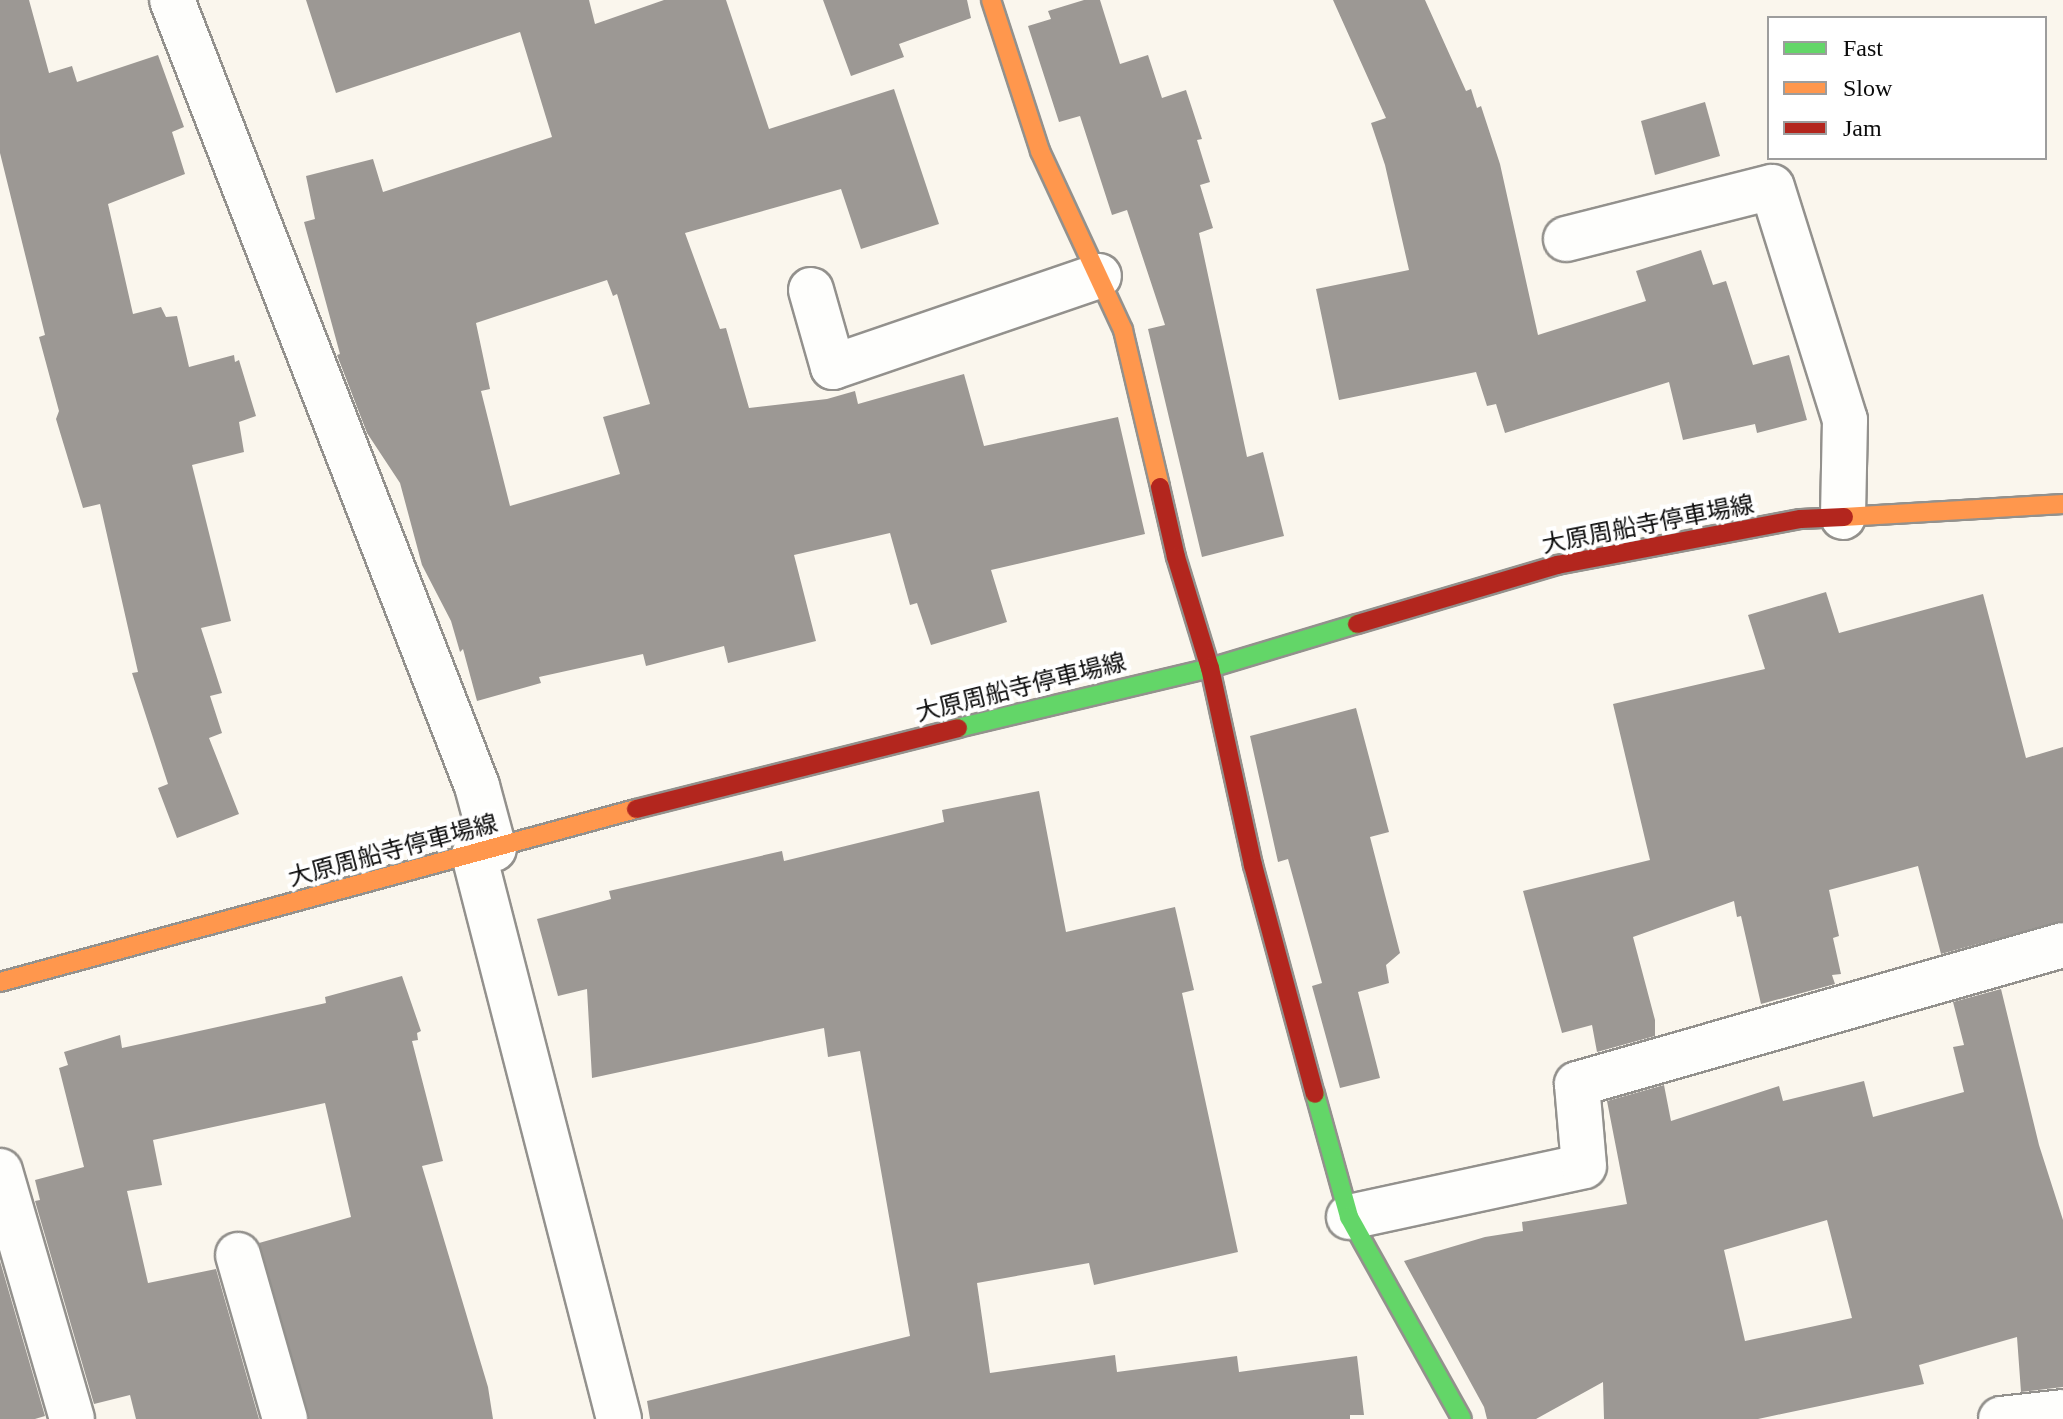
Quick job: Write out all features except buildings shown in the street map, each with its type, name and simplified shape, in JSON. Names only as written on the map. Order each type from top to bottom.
[{"type":"main road","points":[[991,0],[1040,151],[1123,330],[1176,557],[1210,668],[1253,865],[1349,1217],[1462,1419]]},
{"type":"main road","name":"大原周船寺停車場線","points":[[0,982],[741,780],[1210,668],[1557,565],[1801,519],[2061,500]]},
{"type":"street","points":[[172,0],[477,786],[484,852],[619,1419]]},
{"type":"street","points":[[1566,239],[1772,187],[1845,420],[1843,517]]},
{"type":"street","points":[[811,290],[833,367],[1099,276]]},
{"type":"street","points":[[1349,1217],[1584,1166],[1577,1084],[2063,945]]},
{"type":"street","points":[[0,1171],[72,1419]]},
{"type":"street","points":[[238,1255],[285,1419]]},
{"type":"street","points":[[2001,1419],[2063,1412]]},
{"type":"traffic: fast","points":[[958,728],[1210,668],[1357,624]]},
{"type":"traffic: fast","points":[[1315,1094],[1349,1217],[1462,1419]]},
{"type":"traffic: slow","points":[[991,0],[1040,151],[1123,330],[1160,487]]},
{"type":"traffic: slow","points":[[1844,517],[2063,504]]},
{"type":"traffic: slow","points":[[0,982],[636,809]]},
{"type":"traffic: jam","points":[[1160,487],[1176,557],[1210,668],[1253,865],[1315,1094]]},
{"type":"traffic: jam","points":[[1357,624],[1557,565],[1801,519],[1844,517]]},
{"type":"traffic: jam","points":[[636,809],[958,728]]}]
